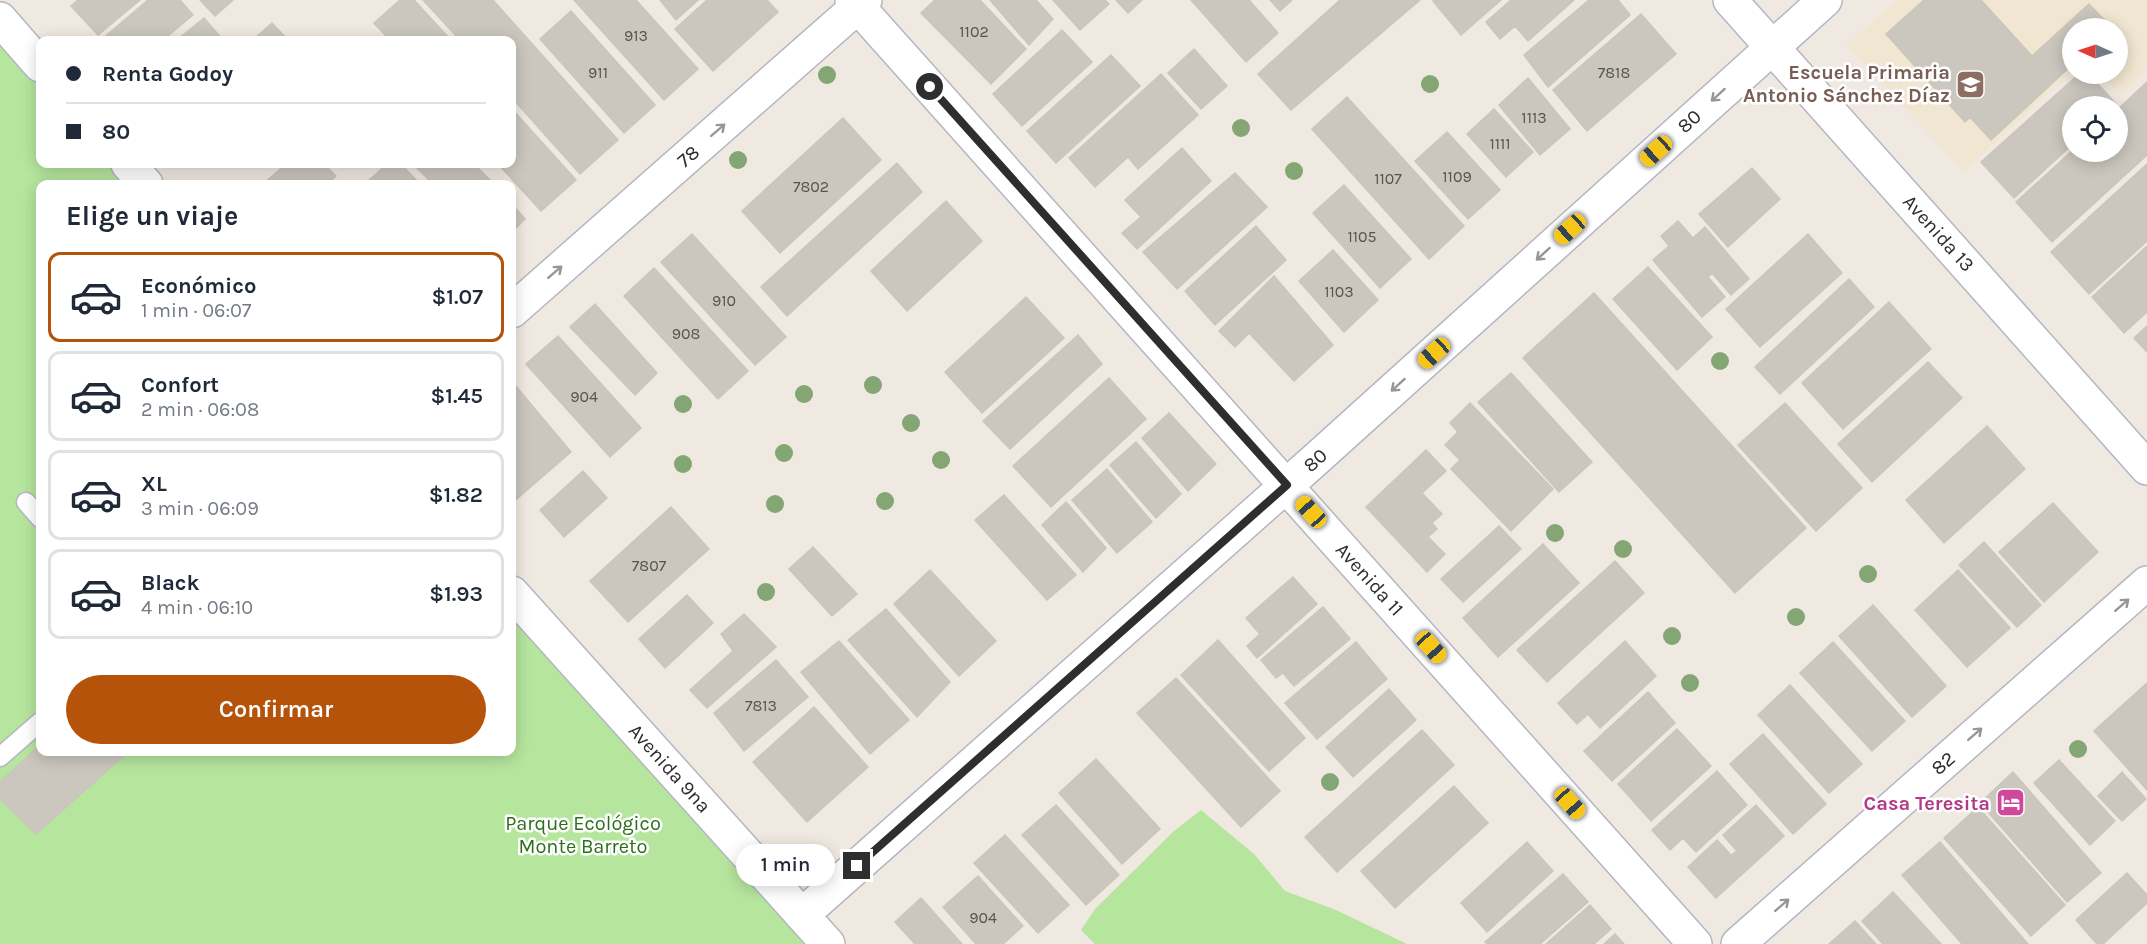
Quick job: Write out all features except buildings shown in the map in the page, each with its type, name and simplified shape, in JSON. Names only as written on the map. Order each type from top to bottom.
[{"type":"street","name":"Avenida 13","points":[[1730,0],[2147,468]]},
{"type":"street","name":"80","points":[[802,915],[1287,485],[1772,45],[1825,0]]},
{"type":"street","name":"78","points":[[516,307],[858,2]]},
{"type":"street","name":"Avenida 11","points":[[858,2],[1695,944]]},
{"type":"street","points":[[0,19],[36,60]]},
{"type":"street","points":[[132,168],[142,180]]},
{"type":"street","name":"82","points":[[1738,944],[2147,583]]},
{"type":"street","name":"Avenida 9na","points":[[516,597],[828,944]]},
{"type":"lane","points":[[26,502],[36,513]]},
{"type":"lane","points":[[0,756],[36,725]]},
{"type":"shaded area","name":"Escuela Primaria Antonio Sánchez Díaz","points":[[1898,0],[2147,0],[2147,70],[2121,95],[2110,84],[2128,84],[2128,18],[2062,18],[2062,81],[1964,171],[1846,45]]},
{"type":"green space","name":"Parque Ecológico Monte Barreto","points":[[0,20],[36,60],[36,168],[131,168],[142,180],[36,180],[36,756],[516,756],[516,597],[828,944],[0,944]]},
{"type":"green space","points":[[1201,810],[1254,854],[1285,891],[1336,910],[1407,944],[1095,944],[1081,930],[1095,909],[1174,831]]},
{"type":"place","name":"Escuela Primaria Antonio Sánchez Díaz","points":[[1971,84]]},
{"type":"place","name":"Casa Teresita","points":[[2011,803]]},
{"type":"route","points":[[857,866],[1287,485],[930,87]]}]
